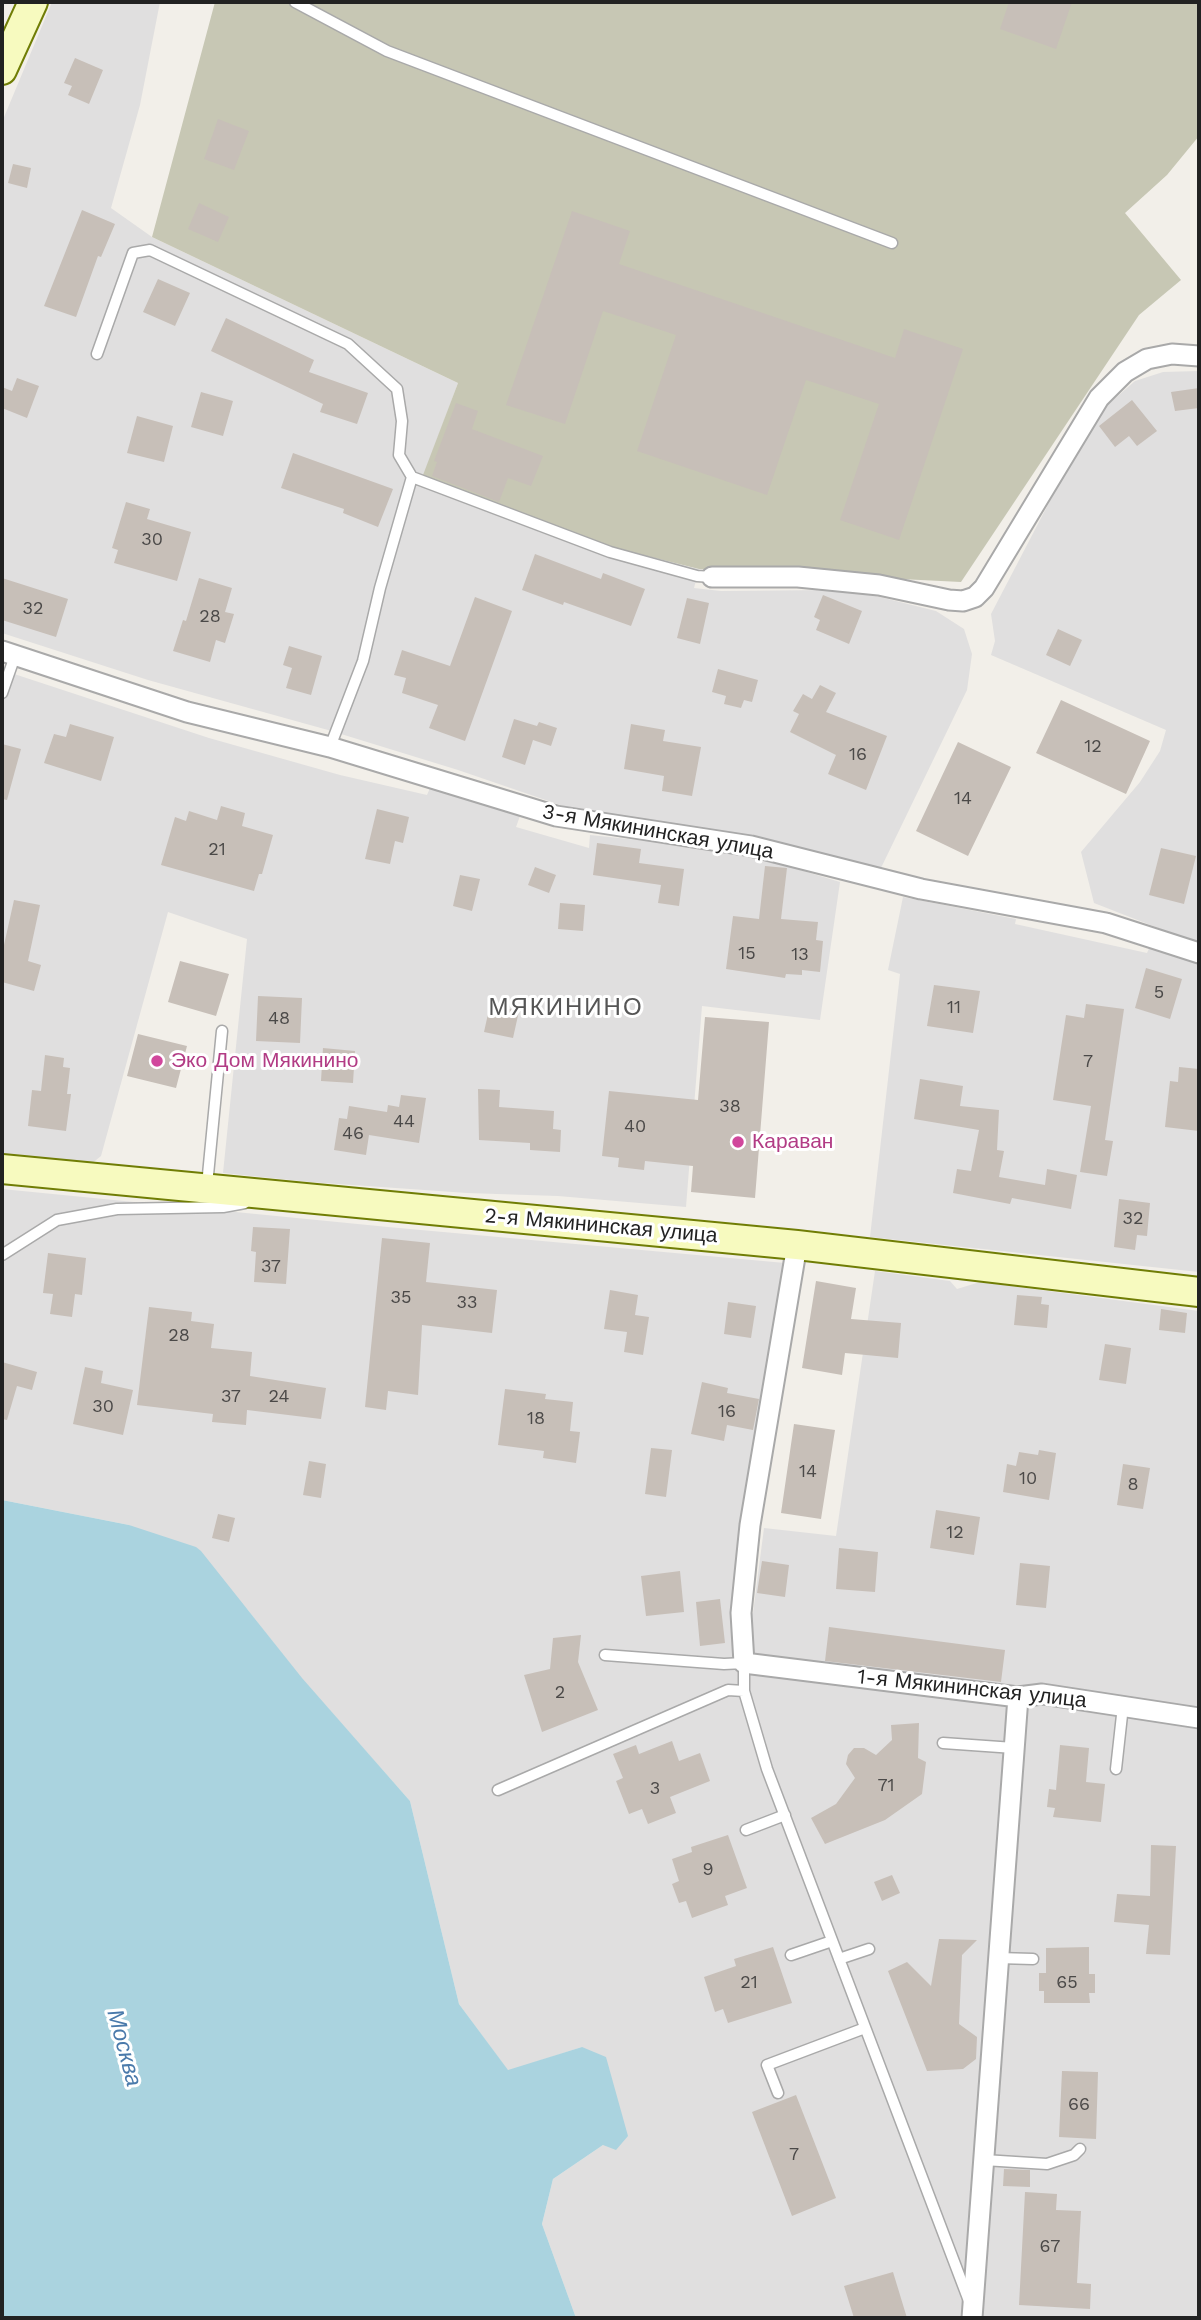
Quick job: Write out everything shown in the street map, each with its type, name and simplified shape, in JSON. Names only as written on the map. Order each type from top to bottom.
[{"type":"street","points":[[2,50],[17,2]]},
{"type":"street","points":[[2,71],[33,2]]},
{"type":"street","points":[[712,576],[799,578],[878,585],[949,600],[963,601],[975,597],[984,588],[1099,398],[1125,372],[1147,359],[1172,354],[1199,356]]},
{"type":"street","name":"3-я Мякининская улица","points":[[8,653],[187,712],[330,747],[556,816],[751,846],[921,889],[1106,923],[1199,953]]},
{"type":"street","name":"2-я Мякининская улица","points":[[2,1169],[797,1245],[1199,1292]]},
{"type":"street","points":[[744,1663],[741,1613],[750,1525],[797,1245]]},
{"type":"street","name":"1-я Мякининская улица","points":[[744,1663],[1018,1697],[1042,1694],[1199,1718]]},
{"type":"street","points":[[973,2315],[1018,1697]]},
{"type":"lane","points":[[295,2],[387,51],[892,243]]},
{"type":"lane","points":[[97,354],[132,253],[150,250],[348,344],[397,389],[402,421],[399,455],[412,477],[610,552],[697,576],[712,576]]},
{"type":"lane","points":[[330,747],[363,661],[380,588],[412,477]]},
{"type":"lane","points":[[2,693],[8,653]]},
{"type":"lane","points":[[206,1189],[222,1031]]},
{"type":"lane","points":[[2,1255],[57,1220],[117,1209],[223,1207],[287,1197]]},
{"type":"lane","points":[[605,1655],[724,1664],[744,1663],[744,1691],[767,1769],[973,2315]]},
{"type":"lane","points":[[498,1790],[728,1690],[744,1691]]},
{"type":"lane","points":[[1116,1769],[1123,1706]]},
{"type":"lane","points":[[943,1744],[1014,1748]]},
{"type":"lane","points":[[746,1830],[785,1815]]},
{"type":"lane","points":[[792,1955],[832,1941]]},
{"type":"lane","points":[[839,1959],[869,1949]]},
{"type":"lane","points":[[998,1958],[1033,1959]]},
{"type":"lane","points":[[778,2093],[767,2065],[865,2028]]},
{"type":"lane","points":[[984,2160],[1047,2164],[1074,2155],[1080,2148]]},
{"type":"shaded area","points":[[52,2],[160,2],[140,105],[111,208],[152,237],[458,383],[424,475],[615,548],[699,569],[694,588],[721,591],[829,590],[864,593],[936,611],[964,629],[972,654],[967,690],[880,870],[838,857],[652,825],[566,807],[458,770],[328,730],[148,680],[2,633],[2,122]]},
{"type":"shaded area","points":[[215,2],[1199,2],[1199,136],[1167,175],[1125,213],[1181,280],[1139,315],[961,582],[699,569],[615,548],[423,475],[458,383],[152,237]]},
{"type":"shaded area","points":[[1199,371],[1199,944],[1094,903],[1081,852],[1140,782],[1160,751],[1166,730],[991,655],[995,641],[991,614],[1065,472],[1104,408],[1135,381],[1163,372]]},
{"type":"shaded area","points":[[2,670],[209,738],[340,775],[427,795],[430,788],[520,816],[516,827],[589,848],[590,835],[676,844],[767,860],[840,882],[820,1020],[702,1006],[686,1207],[558,1196],[467,1193],[310,1182],[223,1173],[247,939],[168,912],[101,1156],[85,1169],[2,1161]]},
{"type":"shaded area","points":[[903,897],[1016,919],[1015,924],[1147,953],[1151,944],[1199,960],[1199,1272],[870,1237],[900,974],[888,970]]},
{"type":"shaded area","points":[[2,1189],[785,1263],[734,1583],[733,1613],[753,1613],[764,1528],[836,1536],[875,1271],[950,1281],[957,1289],[980,1282],[1199,1311],[1199,2318],[576,2318],[542,2224],[553,2179],[603,2145],[582,2047],[508,2071],[459,2004],[410,1801],[301,1678],[247,1609],[129,1525],[2,1500]]},
{"type":"water","name":"Москва","points":[[2,1500],[129,1525],[201,1551],[302,1678],[410,1801],[459,2004],[508,2070],[582,2047],[606,2057],[628,2136],[616,2150],[603,2145],[553,2179],[542,2224],[576,2318],[2,2318]]},
{"type":"building","points":[[1009,2],[1072,2],[1056,49],[1000,29]]},
{"type":"building","points":[[75,58],[103,70],[89,104],[68,95],[72,86],[64,83]]},
{"type":"building","points":[[218,119],[249,131],[234,170],[204,159]]},
{"type":"building","points":[[13,164],[31,168],[27,188],[8,183]]},
{"type":"building","points":[[199,203],[229,217],[218,242],[188,229]]},
{"type":"building","points":[[82,210],[115,224],[101,257],[98,256],[76,317],[44,306]]},
{"type":"building","points":[[572,211],[630,231],[619,264],[895,358],[904,329],[963,349],[899,540],[840,520],[879,404],[806,380],[767,495],[637,451],[676,335],[603,311],[565,424],[506,405]]},
{"type":"building","points":[[158,279],[190,293],[175,326],[143,312]]},
{"type":"building","points":[[226,318],[314,360],[309,372],[368,393],[357,424],[320,412],[323,404],[211,351]]},
{"type":"building","points":[[17,378],[39,386],[27,418],[2,408],[2,387],[12,391]]},
{"type":"building","points":[[1199,388],[1199,408],[1175,411],[1171,392]]},
{"type":"building","points":[[201,392],[233,401],[223,436],[191,427]]},
{"type":"building","points":[[1132,400],[1157,431],[1137,446],[1129,436],[1115,447],[1099,426]]},
{"type":"building","points":[[456,403],[478,411],[472,429],[543,456],[531,486],[508,478],[499,502],[432,476],[437,462],[434,461]]},
{"type":"building","points":[[137,416],[173,426],[164,462],[127,453]]},
{"type":"building","points":[[293,453],[393,489],[378,527],[343,513],[344,509],[281,488]]},
{"type":"building","points":[[126,502],[150,509],[147,519],[191,532],[177,581],[114,563],[118,550],[112,548]]},
{"type":"building","points":[[535,554],[601,579],[603,573],[645,589],[631,626],[522,590]]},
{"type":"building","points":[[2,578],[68,599],[56,637],[2,620]]},
{"type":"building","points":[[199,578],[232,588],[225,612],[234,614],[225,643],[216,640],[210,662],[173,651],[183,620],[186,621]]},
{"type":"building","points":[[823,595],[862,611],[849,644],[816,630],[820,620],[814,617]]},
{"type":"building","points":[[475,597],[512,611],[465,741],[429,728],[438,705],[402,693],[406,678],[394,675],[402,650],[450,666]]},
{"type":"building","points":[[687,598],[709,603],[700,644],[677,638]]},
{"type":"building","points":[[1058,629],[1082,640],[1070,666],[1046,655]]},
{"type":"building","points":[[289,646],[322,656],[311,695],[286,688],[292,668],[283,665]]},
{"type":"building","points":[[718,669],[758,680],[752,702],[744,700],[741,708],[724,704],[726,696],[712,692]]},
{"type":"building","points":[[820,685],[836,693],[826,712],[887,736],[866,790],[828,774],[836,755],[790,732],[799,714],[793,711],[803,694],[812,699]]},
{"type":"building","points":[[1061,700],[1150,741],[1126,794],[1036,753]]},
{"type":"building","points":[[514,719],[537,726],[539,722],[557,728],[551,746],[533,740],[525,765],[502,757]]},
{"type":"building","points":[[70,724],[114,737],[101,781],[44,763],[54,734],[66,737]]},
{"type":"building","points":[[631,724],[665,730],[663,741],[701,747],[692,796],[662,791],[664,776],[624,769]]},
{"type":"building","points":[[958,742],[1011,767],[968,856],[916,831]]},
{"type":"building","points":[[2,744],[21,749],[7,800],[2,799]]},
{"type":"building","points":[[221,806],[245,813],[242,826],[273,835],[262,874],[259,874],[254,891],[161,865],[175,817],[186,821],[189,811],[217,820]]},
{"type":"building","points":[[377,809],[409,817],[403,843],[395,841],[390,864],[365,859]]},
{"type":"building","points":[[597,843],[641,849],[639,863],[684,869],[679,906],[658,903],[661,885],[593,875]]},
{"type":"building","points":[[1161,848],[1196,856],[1184,904],[1149,895]]},
{"type":"building","points":[[765,866],[787,868],[781,919],[818,922],[816,940],[823,941],[820,972],[802,970],[802,975],[786,974],[785,978],[726,969],[733,916],[759,919]]},
{"type":"building","points":[[535,867],[556,875],[549,893],[528,885]]},
{"type":"building","points":[[460,875],[480,879],[472,911],[453,906]]},
{"type":"building","points":[[14,900],[40,905],[28,961],[41,965],[34,991],[2,982],[2,954]]},
{"type":"building","points":[[560,903],[585,905],[583,931],[558,929]]},
{"type":"building","points":[[180,961],[229,974],[216,1016],[168,1002]]},
{"type":"building","points":[[1146,968],[1182,979],[1170,1019],[1135,1008]]},
{"type":"building","points":[[934,985],[980,991],[973,1033],[927,1026]]},
{"type":"building","points":[[258,996],[302,998],[300,1043],[256,1041]]},
{"type":"building","points":[[1086,1004],[1124,1009],[1105,1140],[1113,1141],[1107,1176],[1080,1172],[1091,1106],[1053,1100],[1066,1015],[1084,1018]]},
{"type":"building","points":[[490,1005],[519,1011],[513,1038],[484,1032]]},
{"type":"building","points":[[705,1017],[769,1022],[755,1198],[691,1192],[693,1166],[645,1161],[644,1170],[618,1167],[619,1158],[602,1156],[609,1091],[698,1100]]},
{"type":"building","name":"Эко Дом Мякинино","points":[[138,1034],[187,1046],[176,1088],[127,1076]]},
{"type":"building","points":[[323,1048],[355,1051],[353,1083],[321,1081]]},
{"type":"building","points":[[45,1055],[64,1058],[63,1067],[70,1068],[67,1094],[71,1094],[66,1131],[28,1126],[32,1090],[41,1091]]},
{"type":"building","points":[[1179,1067],[1199,1069],[1199,1131],[1165,1127],[1170,1081],[1178,1082]]},
{"type":"building","points":[[920,1079],[963,1086],[960,1106],[999,1110],[997,1150],[1004,1151],[999,1177],[1045,1185],[1047,1169],[1077,1175],[1071,1209],[1012,1198],[1010,1204],[953,1193],[957,1169],[971,1171],[979,1130],[914,1119]]},
{"type":"building","points":[[478,1089],[500,1090],[499,1107],[554,1111],[553,1129],[561,1130],[560,1152],[530,1150],[530,1143],[479,1140]]},
{"type":"building","points":[[401,1095],[426,1098],[419,1143],[369,1135],[366,1155],[334,1150],[339,1118],[347,1119],[349,1106],[387,1112],[388,1105],[399,1107]]},
{"type":"building","points":[[1119,1199],[1150,1203],[1147,1236],[1137,1235],[1135,1250],[1114,1247]]},
{"type":"building","points":[[253,1227],[290,1229],[286,1284],[254,1282],[256,1252],[251,1251]]},
{"type":"building","points":[[382,1238],[430,1243],[426,1282],[497,1290],[492,1333],[422,1325],[418,1395],[388,1391],[386,1410],[365,1407]]},
{"type":"building","points":[[48,1253],[86,1258],[82,1295],[75,1294],[72,1317],[50,1314],[53,1294],[43,1293]]},
{"type":"building","points":[[816,1281],[856,1288],[851,1319],[901,1323],[898,1358],[845,1353],[842,1375],[802,1368]]},
{"type":"building","points":[[610,1290],[638,1295],[635,1315],[649,1317],[643,1355],[624,1352],[627,1332],[604,1329]]},
{"type":"building","points":[[1017,1295],[1042,1297],[1041,1304],[1049,1305],[1047,1328],[1014,1325]]},
{"type":"building","points":[[728,1302],[756,1306],[751,1338],[724,1334]]},
{"type":"building","points":[[149,1307],[192,1312],[191,1321],[214,1324],[211,1348],[252,1352],[250,1376],[326,1388],[321,1419],[247,1410],[246,1425],[212,1422],[213,1414],[137,1405]]},
{"type":"building","points":[[1161,1309],[1187,1313],[1185,1333],[1159,1330]]},
{"type":"building","points":[[1105,1344],[1131,1348],[1126,1384],[1099,1380]]},
{"type":"building","points":[[2,1362],[37,1372],[32,1390],[17,1386],[7,1420],[2,1419]]},
{"type":"building","points":[[85,1367],[103,1371],[101,1383],[133,1390],[123,1435],[73,1424]]},
{"type":"building","points":[[702,1382],[728,1388],[727,1393],[759,1399],[753,1430],[727,1425],[724,1441],[691,1434]]},
{"type":"building","points":[[505,1389],[546,1394],[545,1399],[573,1402],[570,1431],[580,1432],[576,1463],[543,1458],[544,1451],[498,1445]]},
{"type":"building","points":[[794,1424],[835,1430],[821,1519],[781,1513]]},
{"type":"building","points":[[651,1448],[672,1450],[666,1497],[645,1494]]},
{"type":"building","points":[[1039,1450],[1056,1453],[1049,1500],[1003,1492],[1007,1464],[1016,1466],[1019,1452],[1038,1455]]},
{"type":"building","points":[[309,1461],[326,1464],[321,1498],[303,1495]]},
{"type":"building","points":[[1123,1464],[1150,1468],[1143,1509],[1117,1505]]},
{"type":"building","points":[[936,1510],[980,1517],[974,1555],[930,1548]]},
{"type":"building","points":[[218,1514],[235,1518],[229,1542],[212,1538]]},
{"type":"building","points":[[839,1548],[878,1552],[875,1592],[836,1589]]},
{"type":"building","points":[[762,1561],[789,1565],[785,1597],[757,1593]]},
{"type":"building","points":[[1020,1563],[1050,1566],[1046,1608],[1016,1605]]},
{"type":"building","points":[[680,1571],[684,1612],[646,1616],[641,1576]]},
{"type":"building","points":[[720,1599],[725,1643],[700,1646],[696,1602]]},
{"type":"building","points":[[829,1627],[1005,1650],[1001,1682],[825,1661]]},
{"type":"building","points":[[581,1635],[578,1662],[598,1710],[542,1732],[524,1675],[550,1669],[553,1638]]},
{"type":"building","points":[[919,1723],[918,1758],[926,1762],[922,1794],[885,1820],[825,1844],[811,1818],[836,1804],[855,1778],[846,1764],[848,1755],[854,1748],[864,1748],[876,1755],[892,1740],[891,1725]]},
{"type":"building","points":[[672,1741],[679,1761],[700,1753],[710,1781],[670,1797],[676,1813],[648,1824],[642,1809],[629,1814],[616,1781],[623,1778],[613,1754],[636,1745],[639,1754]]},
{"type":"building","points":[[1060,1745],[1089,1748],[1086,1782],[1105,1784],[1101,1822],[1053,1817],[1055,1808],[1047,1807],[1049,1789],[1056,1790]]},
{"type":"building","points":[[728,1835],[747,1888],[725,1896],[728,1905],[692,1918],[686,1901],[679,1903],[672,1884],[679,1881],[672,1859],[692,1852],[691,1847]]},
{"type":"building","points":[[1151,1845],[1176,1846],[1170,1955],[1146,1954],[1149,1925],[1114,1922],[1117,1894],[1150,1896]]},
{"type":"building","points":[[892,1875],[900,1893],[882,1901],[874,1882]]},
{"type":"building","points":[[939,1939],[977,1940],[962,1955],[959,2024],[977,2037],[976,2059],[963,2069],[927,2071],[888,1971],[907,1962],[931,1986]]},
{"type":"building","points":[[773,1947],[792,2003],[728,2023],[723,2009],[715,2012],[704,1977],[736,1966],[734,1959]]},
{"type":"building","points":[[1089,1947],[1089,1974],[1095,1974],[1095,1993],[1089,1993],[1090,2003],[1044,2003],[1044,1991],[1039,1991],[1039,1973],[1046,1973],[1046,1948]]},
{"type":"building","points":[[1062,2071],[1098,2072],[1096,2139],[1059,2137]]},
{"type":"building","points":[[796,2095],[836,2198],[792,2216],[752,2112]]},
{"type":"building","points":[[1004,2169],[1030,2170],[1030,2187],[1003,2186]]},
{"type":"building","points":[[1025,2192],[1057,2194],[1056,2210],[1081,2211],[1077,2283],[1091,2284],[1090,2309],[1019,2305]]},
{"type":"building","points":[[893,2272],[907,2318],[854,2318],[844,2286]]},
{"type":"place","name":"Эко Дом Мякинино","points":[[157,1061]]},
{"type":"place","name":"Караван","points":[[738,1142]]},
{"type":"district","name":"МЯКИНИНО","points":[[566,1008]]}]
